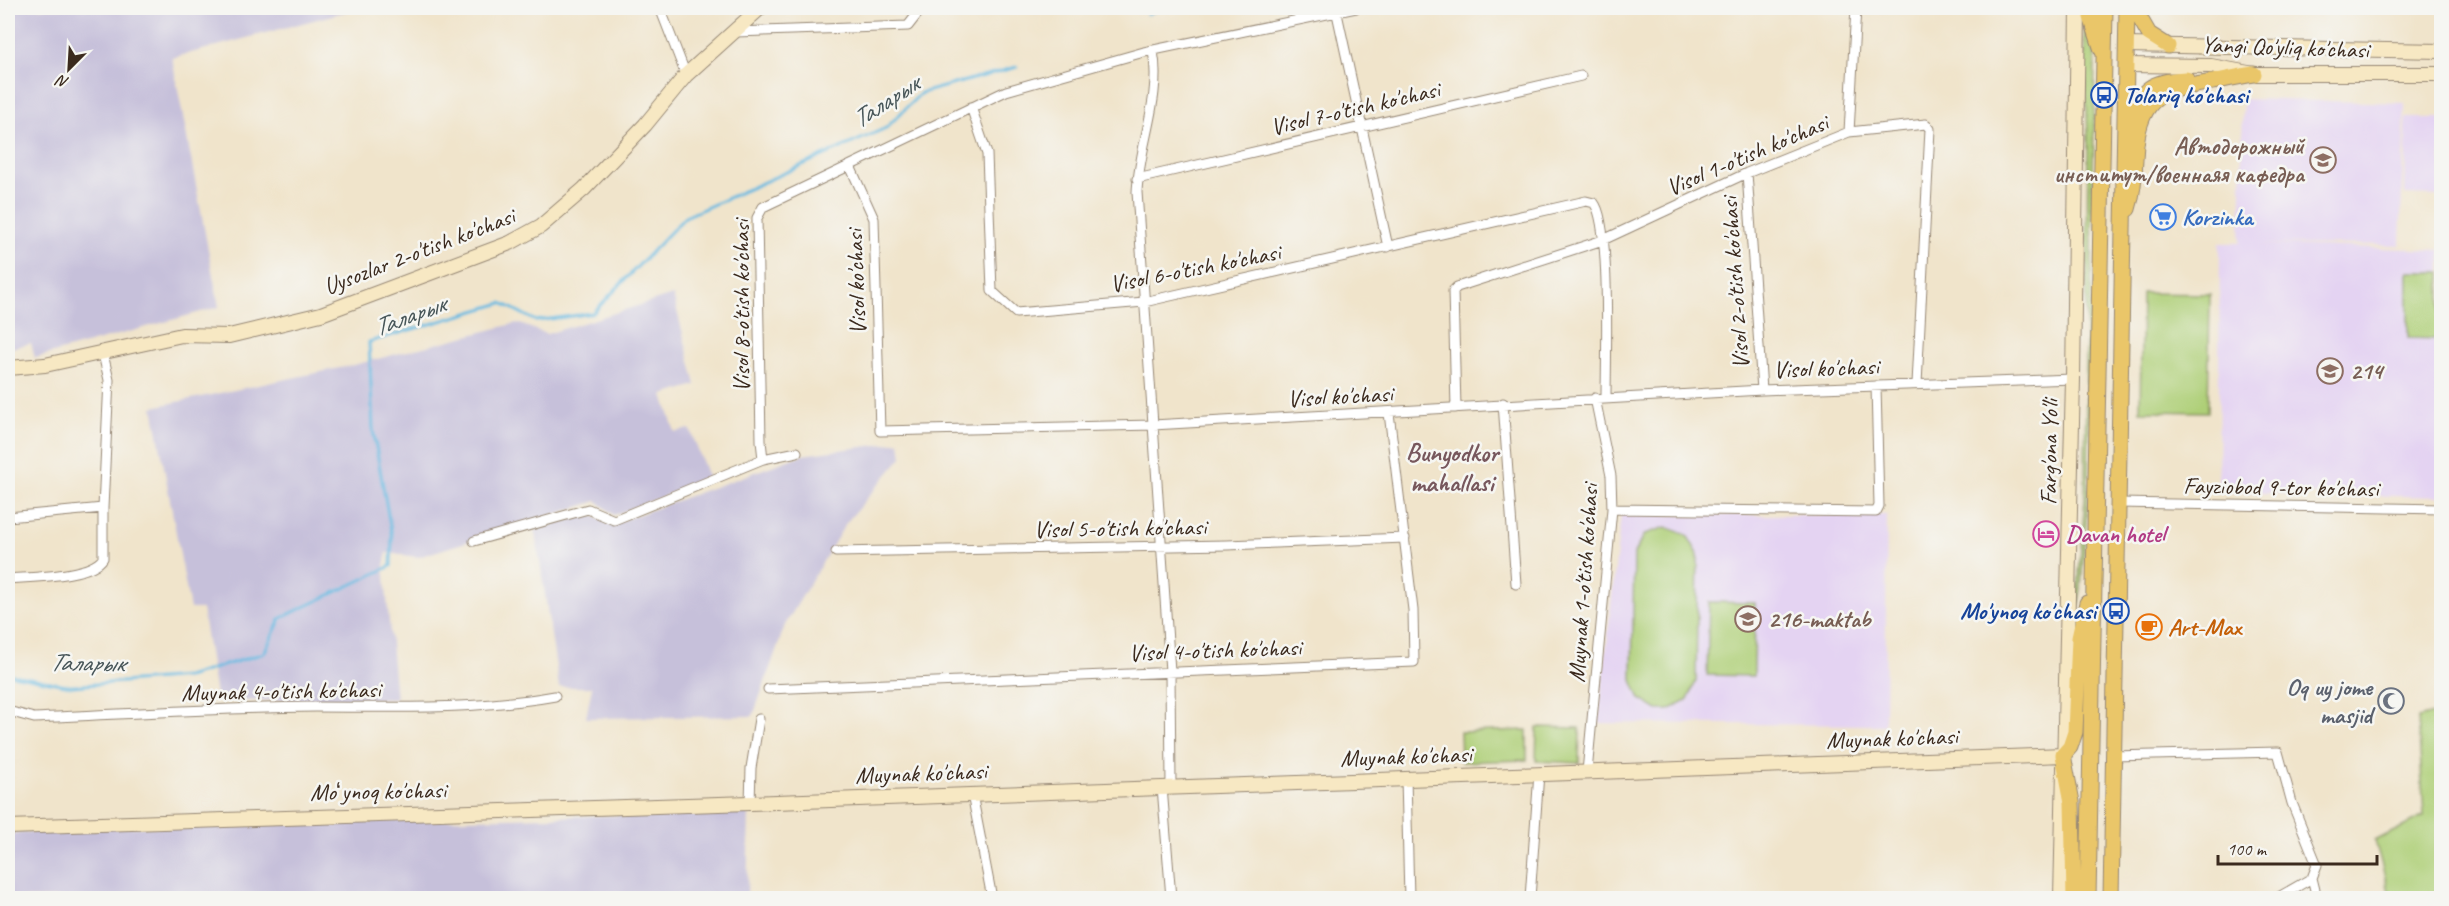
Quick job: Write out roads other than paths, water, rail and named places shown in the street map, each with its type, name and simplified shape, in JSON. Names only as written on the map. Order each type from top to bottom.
[{"type":"main road","points":[[2091,8],[2091,17],[2105,56],[2126,66]]},
{"type":"main road","name":"Farg'ona Yo'li","points":[[2088,898],[2105,8]]},
{"type":"main road","points":[[2111,898],[2127,8]]},
{"type":"main road","points":[[2134,8],[2149,34],[2168,46]]},
{"type":"main road","name":"Yangi Qo'yliq ko'chasi","points":[[2105,56],[2126,45]]},
{"type":"main road","points":[[2122,230],[2130,187],[2134,118],[2141,96],[2149,88],[2164,80],[2228,78],[2254,74]]},
{"type":"main road","points":[[2074,898],[2072,802],[2063,755],[2070,747],[2075,732],[2079,638],[2094,574]]},
{"type":"street","points":[[660,8],[686,75]]},
{"type":"street","name":"Uysozlar 2-o'tish ko'chasi","points":[[8,368],[45,365],[183,335],[229,336],[321,314],[510,243],[541,226],[584,189],[639,132],[686,75],[760,8]]},
{"type":"street","points":[[736,32],[908,26],[922,8]]},
{"type":"street","name":"Visol 8-o'tish ko'chasi","points":[[764,459],[761,441],[756,218],[763,207],[1006,91],[1153,51],[1336,10],[1356,8]]},
{"type":"street","points":[[1849,132],[1856,8]]},
{"type":"street","name":"Farg'ona Yo'li","points":[[2061,898],[2073,379],[2078,8]]},
{"type":"street","points":[[1336,10],[1388,247]]},
{"type":"street","name":"Yangi Qo'yliq ko'chasi","points":[[2126,45],[2442,51]]},
{"type":"street","points":[[1153,51],[1157,73],[1137,179],[1170,671],[1166,787],[1171,898]]},
{"type":"street","name":"Yangi Qo'yliq ko'chasi","points":[[2126,66],[2211,66],[2254,74],[2442,74]]},
{"type":"street","name":"Visol 7-o'tish ko'chasi","points":[[1137,179],[1581,76]]},
{"type":"street","name":"Visol 6-o'tish ko'chasi","points":[[971,106],[987,154],[991,279],[994,296],[1016,313],[1144,302],[1586,201],[1594,203],[1599,210],[1603,240]]},
{"type":"street","name":"Visol 1-o'tish ko'chasi","points":[[1456,408],[1454,289],[1603,240],[1747,173],[1849,132],[1926,124],[1930,129],[1917,384]]},
{"type":"street","name":"Visol ko'chasi","points":[[850,166],[874,219],[880,432],[1153,425],[1389,413],[1595,398],[2073,379]]},
{"type":"street","name":"Visol 2-o'tish ko'chasi","points":[[1747,173],[1762,390]]},
{"type":"street","points":[[1603,240],[1606,398]]},
{"type":"street","points":[[8,579],[88,570],[100,563],[103,558],[109,380],[103,354]]},
{"type":"street","points":[[1612,509],[1876,512],[1879,506],[1876,386]]},
{"type":"street","name":"Muynak 1-o'tish ko'chasi","points":[[1587,772],[1612,509],[1611,476],[1595,398]]},
{"type":"street","points":[[1503,403],[1516,584]]},
{"type":"street","name":"Visol 4-o'tish ko'chasi","points":[[768,689],[1414,662],[1413,610],[1389,413]]},
{"type":"street","points":[[474,541],[588,509],[614,520],[764,459],[797,452]]},
{"type":"street","name":"Fayziobod 9-tor ko'chasi","points":[[2119,503],[2442,509]]},
{"type":"street","points":[[8,517],[103,508]]},
{"type":"street","name":"Visol 5-o'tish ko'chasi","points":[[836,552],[1163,546],[1405,538]]},
{"type":"street","name":"Muynak 4-o'tish ko'chasi","points":[[8,711],[34,718],[313,707],[518,703],[555,696]]},
{"type":"street","points":[[750,803],[751,768],[759,719]]},
{"type":"street","points":[[2113,756],[2278,752],[2292,804],[2317,865],[2312,878],[2317,898]]},
{"type":"street","name":"Muynak ko'chasi","points":[[750,803],[2063,755]]},
{"type":"street","points":[[1530,898],[1539,773]]},
{"type":"street","points":[[1406,778],[1409,898]]},
{"type":"street","points":[[972,794],[992,898]]},
{"type":"street","name":"Moʻynoq ko'chasi","points":[[8,826],[750,803]]},
{"type":"street","points":[[2277,898],[2312,878]]},
{"type":"waterway","name":"Таларык","points":[[1147,14],[1161,8]]},
{"type":"waterway","name":"Таларык","points":[[8,674],[71,686],[187,677],[264,653],[281,618],[391,566],[392,537],[373,430],[369,342],[502,303],[536,321],[593,313],[685,217],[886,128],[921,93],[1017,67]]},
{"type":"place","name":"Tolariq ko'chasi","points":[[2104,95]]},
{"type":"place","name":"Автодорожный институт/военнаяя кафедра","points":[[2323,160]]},
{"type":"place","name":"Korzinka","points":[[2163,217]]},
{"type":"place","name":"214","points":[[2330,371]]},
{"type":"place","name":"Davan hotel","points":[[2046,534]]},
{"type":"place","name":"Mo'ynoq ko'chasi","points":[[2116,611]]},
{"type":"place","name":"216-maktab","points":[[1748,619]]},
{"type":"place","name":"Art-Max","points":[[2149,627]]},
{"type":"place","name":"Oq uy jome masjid","points":[[2391,701]]},
{"type":"district","name":"Bunyodkor mahallasi","points":[[1452,466]]}]
